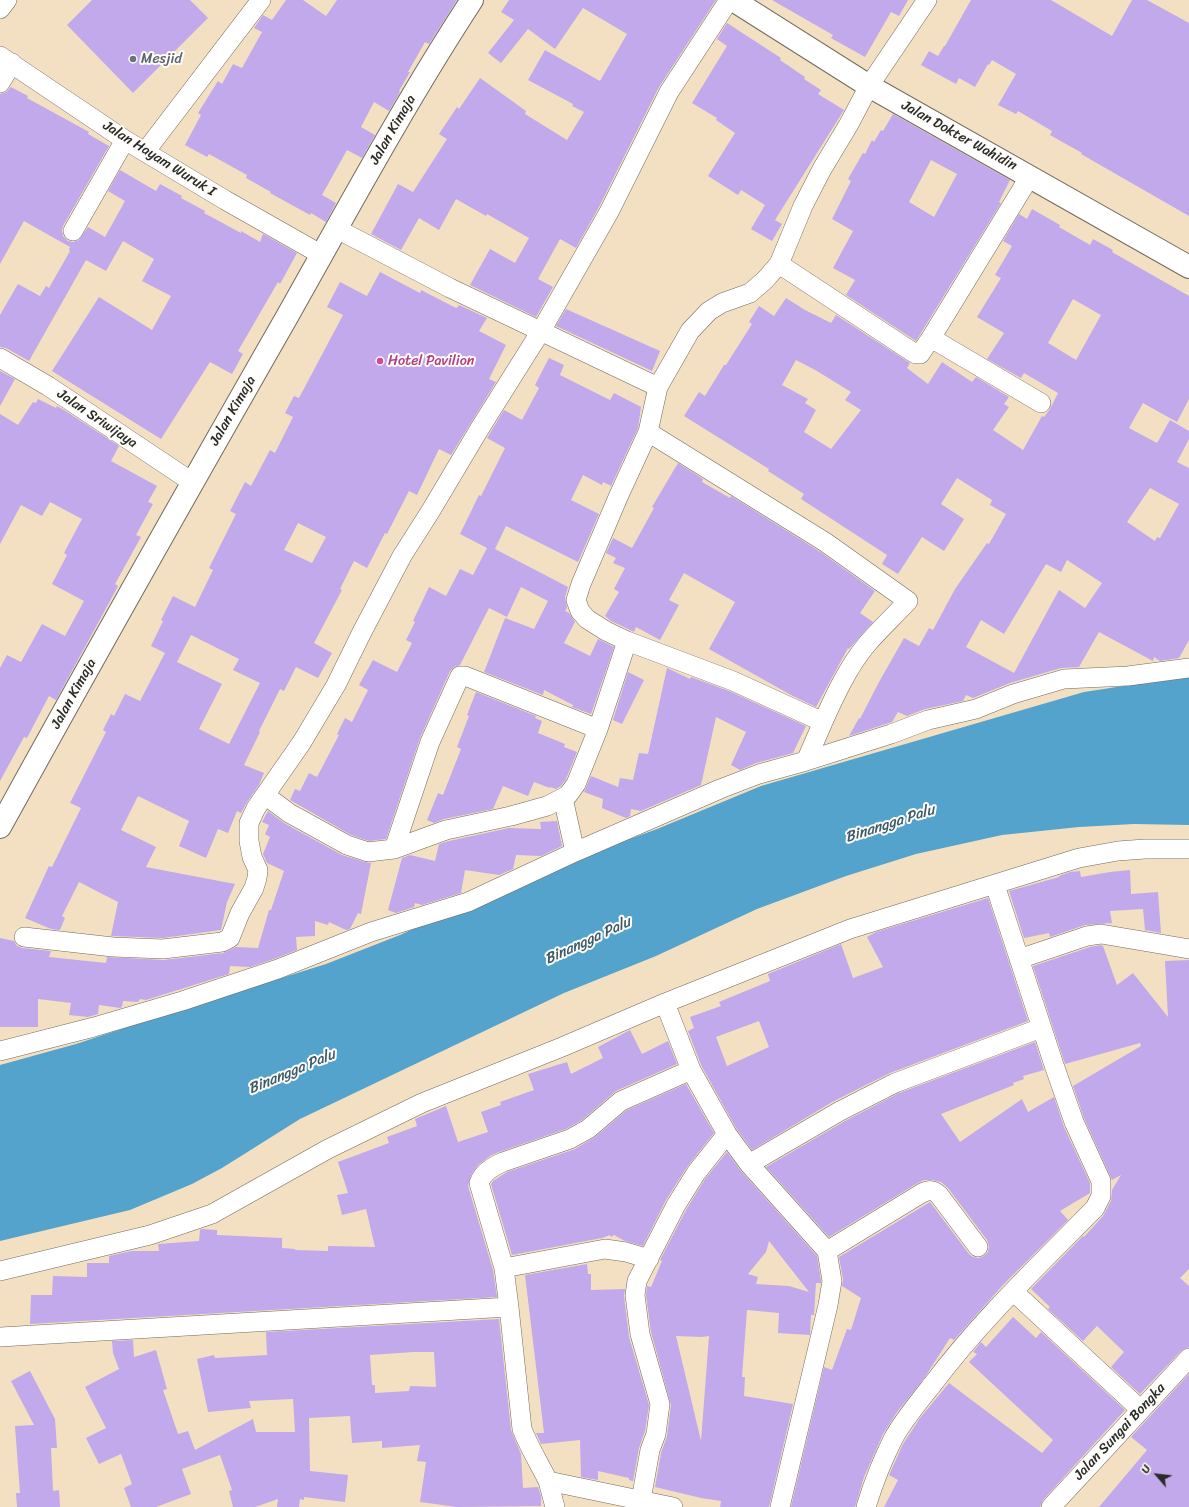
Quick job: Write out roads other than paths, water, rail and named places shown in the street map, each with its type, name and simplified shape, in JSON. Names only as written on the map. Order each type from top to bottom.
[{"type":"street","points":[[0,9],[7,0]]},
{"type":"street","points":[[145,152],[261,0]]},
{"type":"street","name":"Jalan Kimaja","points":[[0,827],[192,482],[440,50],[472,0]]},
{"type":"street","points":[[24,936],[114,947],[163,949],[228,940],[232,936],[240,913],[256,883],[258,870],[252,857],[249,841],[249,823],[256,808],[306,736],[336,685],[402,556],[480,428],[542,331],[609,212],[669,92],[729,0]]},
{"type":"street","name":"Jalan Dokter Wahidin","points":[[733,0],[869,86],[1189,267]]},
{"type":"street","points":[[823,722],[733,681],[628,641],[606,631],[587,619],[580,611],[576,600],[590,563],[648,432],[658,387],[690,332],[709,311],[722,303],[750,293],[765,280],[779,264],[794,226],[818,175],[849,124],[869,86],[926,0]]},
{"type":"street","points":[[0,83],[6,60]]},
{"type":"street","name":"Jalan Hayam Wuruk I","points":[[6,60],[125,140],[322,255]]},
{"type":"street","points":[[73,231],[125,140]]},
{"type":"street","points":[[779,264],[916,354],[920,354],[1030,176]]},
{"type":"street","points":[[337,229],[450,288],[658,387]]},
{"type":"street","points":[[931,338],[1042,404]]},
{"type":"street","name":"Jalan Sriwijaya","points":[[0,358],[48,386],[192,482]]},
{"type":"street","points":[[648,432],[825,542],[908,601],[868,643],[856,659],[833,700],[806,761]]},
{"type":"street","points":[[265,795],[289,813],[347,845],[368,852],[394,848],[446,830],[511,816],[546,806],[563,798],[571,792],[576,784],[598,729],[628,641]]},
{"type":"street","points":[[0,1051],[94,1027],[175,1004],[278,969],[371,932],[468,902],[575,852],[720,789],[759,774],[892,734],[928,720],[976,709],[1013,694],[1064,679],[1128,676],[1189,668]]},
{"type":"street","points":[[394,848],[430,742],[460,676],[465,676],[598,729]]},
{"type":"street","points":[[563,798],[575,852]]},
{"type":"street","points":[[0,1271],[150,1236],[212,1214],[328,1149],[422,1102],[562,1047],[665,1003],[850,929],[1079,858],[1145,848],[1189,849]]},
{"type":"street","points":[[866,1507],[881,1465],[894,1438],[924,1395],[952,1359],[1095,1208],[1101,1196],[1101,1181],[1074,1122],[1041,1028],[995,885]]},
{"type":"street","points":[[1019,959],[1087,936],[1101,934],[1189,948]]},
{"type":"street","points":[[665,1003],[691,1070],[727,1134],[749,1164],[828,1250],[832,1281],[828,1305],[780,1507]]},
{"type":"street","points":[[749,1164],[840,1111],[895,1083],[1041,1028]]},
{"type":"street","points":[[555,1507],[548,1481],[536,1456],[527,1444],[522,1429],[504,1268],[479,1183],[486,1172],[503,1162],[570,1139],[588,1129],[621,1102],[691,1070]]},
{"type":"street","points":[[641,1500],[650,1450],[656,1434],[660,1404],[640,1334],[635,1295],[637,1281],[676,1205],[696,1172],[727,1134]]},
{"type":"street","points":[[828,1250],[922,1193],[932,1190],[936,1191],[978,1246]]},
{"type":"street","points":[[504,1268],[605,1249],[626,1252],[649,1259]]},
{"type":"street","points":[[1014,1292],[1141,1410]]},
{"type":"street","points":[[0,1337],[509,1307]]},
{"type":"street","name":"Jalan Sungai Bongka","points":[[1051,1507],[1189,1358]]},
{"type":"street","points":[[548,1481],[673,1507]]},
{"type":"water","name":"Binangga Palu","points":[[1189,676],[1189,825],[1134,824],[1079,827],[1002,835],[916,854],[846,876],[757,909],[656,956],[564,993],[300,1119],[222,1168],[192,1184],[130,1210],[0,1241],[0,1065],[76,1044],[326,964],[400,935],[520,879],[657,829],[761,786],[1084,692]]},
{"type":"place","name":"Mesjid","points":[[133,59]]},
{"type":"place","name":"Hotel Pavilion","points":[[380,361]]}]
